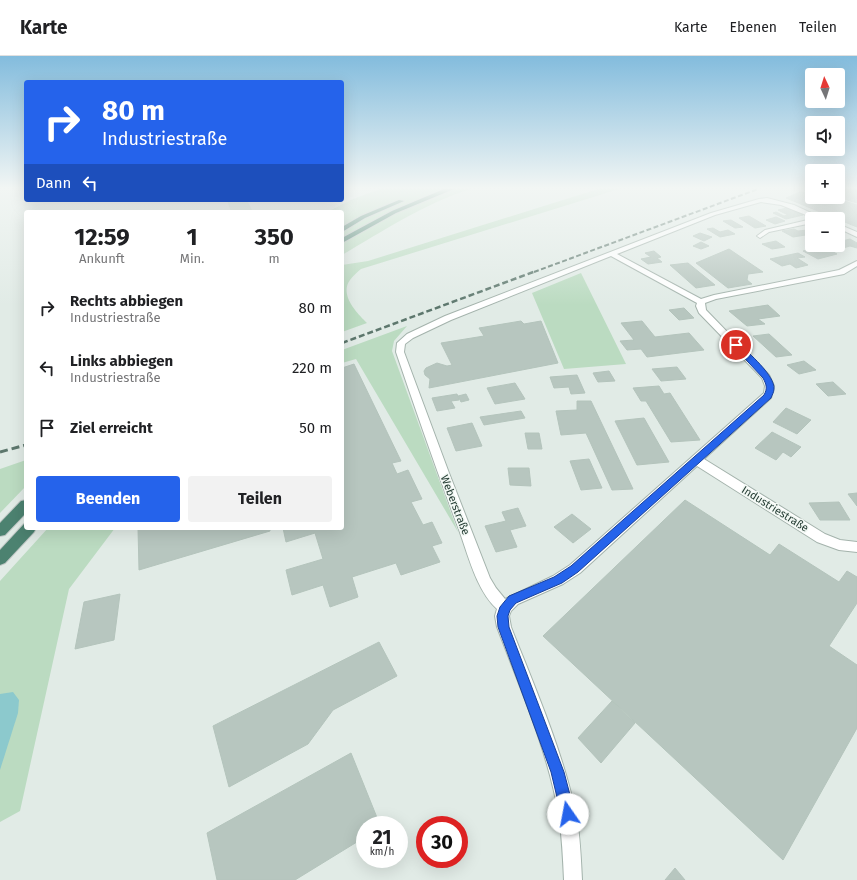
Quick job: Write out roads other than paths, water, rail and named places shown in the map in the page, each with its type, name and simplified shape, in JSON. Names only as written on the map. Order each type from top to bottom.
[{"type":"highway","points":[[344,240],[366,227]]},
{"type":"highway","points":[[0,531],[24,506]]},
{"type":"highway","points":[[0,559],[27,530]]},
{"type":"street","points":[[612,254],[678,227]]},
{"type":"street","points":[[760,236],[767,231],[783,227]]},
{"type":"street","points":[[845,229],[857,235]]},
{"type":"street","points":[[612,254],[691,298],[701,302],[714,297],[842,272],[857,263]]},
{"type":"street","name":"Weberstraße","points":[[505,607],[496,600],[482,574],[443,473],[400,352],[401,343],[410,336],[448,318],[612,254]]},
{"type":"street","points":[[573,880],[572,837],[566,802],[548,745],[504,627],[502,616],[505,607],[512,600],[558,580],[575,569],[768,396],[770,384],[766,377],[702,311],[700,306],[701,302]]},
{"type":"street","name":"Industriestraße","points":[[697,460],[822,538],[839,545],[857,547]]},
{"type":"water","points":[[13,692],[19,700],[18,713],[0,770],[0,694]]},
{"type":"railway","points":[[534,272],[654,227]]},
{"type":"railway","points":[[344,342],[536,271]]},
{"type":"railway","points":[[0,452],[24,446]]}]
